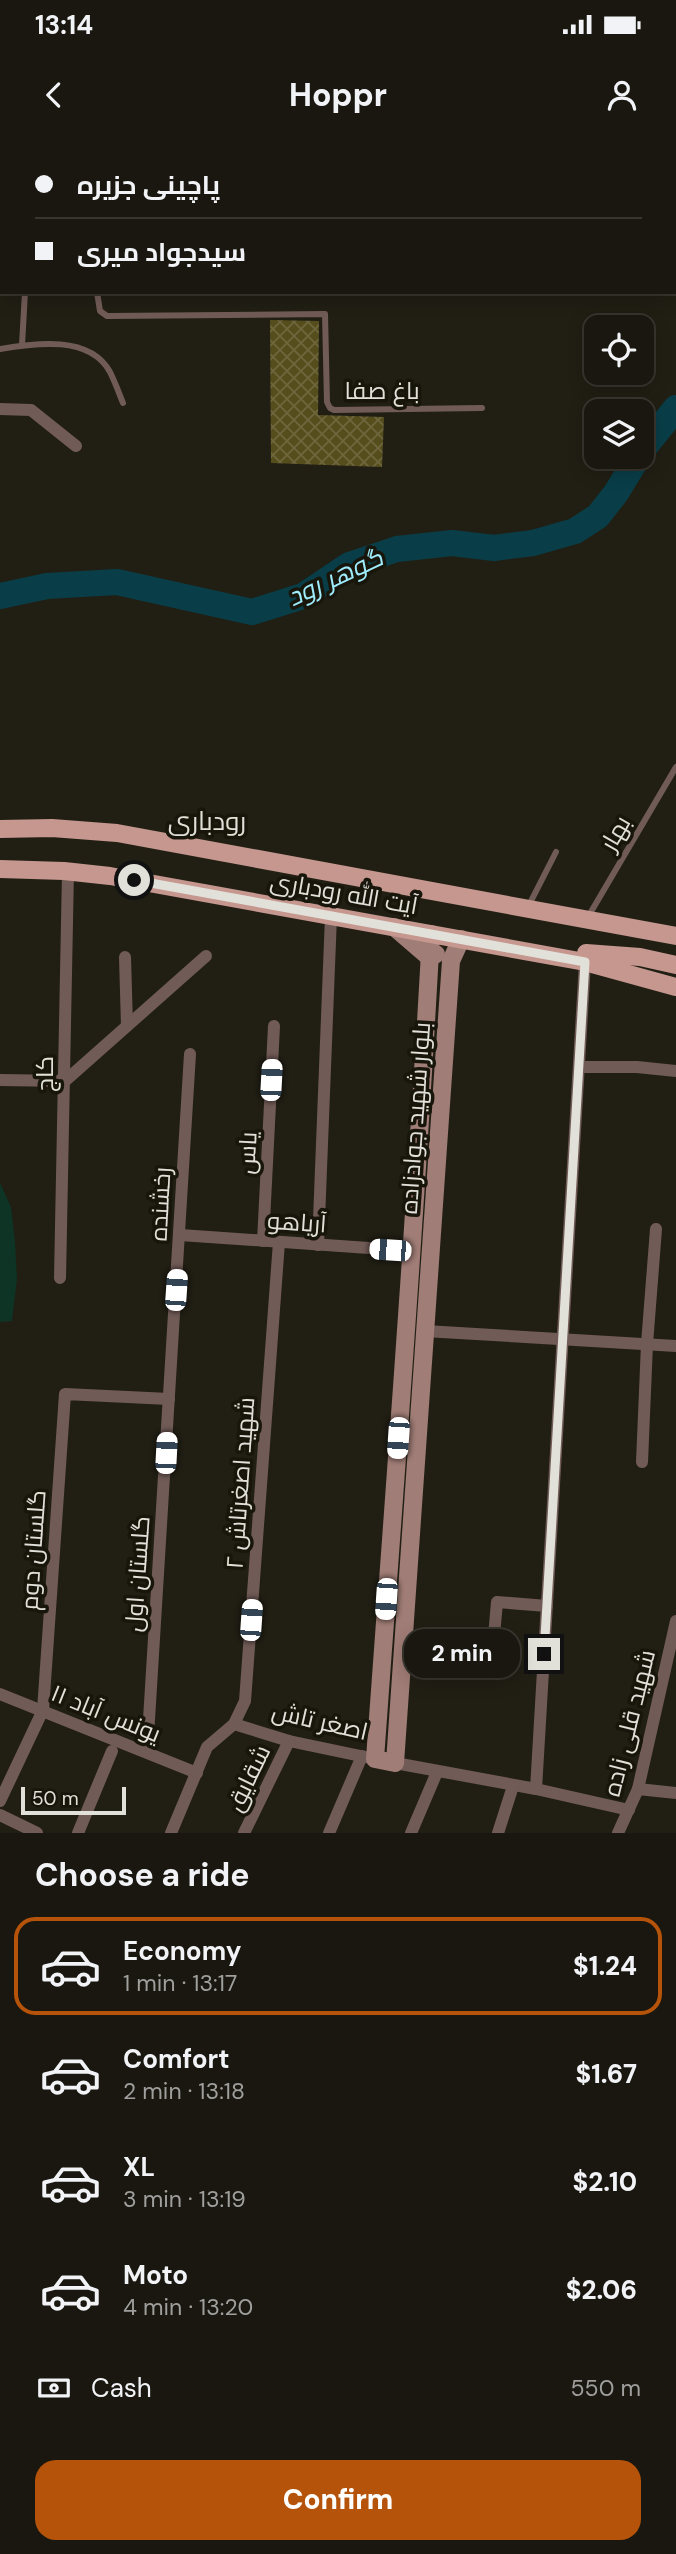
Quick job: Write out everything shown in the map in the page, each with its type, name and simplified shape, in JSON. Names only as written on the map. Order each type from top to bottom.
[{"type":"main road","name":"آیت الله رودباری","points":[[0,829],[52,828],[117,833],[676,936]]},
{"type":"main road","name":"آیت الله رودباری","points":[[0,869],[68,871],[110,876],[585,962],[676,987]]},
{"type":"main road","points":[[525,951],[640,957],[676,965]]},
{"type":"street","points":[[0,409],[31,410],[76,446]]},
{"type":"street","name":"کاج","points":[[60,1278],[68,871]]},
{"type":"street","points":[[318,1245],[331,916]]},
{"type":"street","points":[[394,927],[430,958],[444,954],[451,961]]},
{"type":"street","name":"بلوار شهید جوادزاده","points":[[368,1758],[412,1251],[431,934]]},
{"type":"street","name":"بلوار شهید جوادزاده","points":[[395,1763],[451,961],[461,939]]},
{"type":"street","points":[[0,1080],[65,1082],[206,956]]},
{"type":"street","points":[[125,957],[127,1026]]},
{"type":"street","points":[[536,1789],[585,962]]},
{"type":"street","name":"یاس","points":[[263,1241],[274,1026]]},
{"type":"street","name":"رخشنده","points":[[169,1399],[190,1054]]},
{"type":"street","points":[[579,1067],[637,1067],[676,1071]]},
{"type":"street","points":[[642,1462],[656,1228]]},
{"type":"street","name":"آریاهو","points":[[180,1235],[412,1251]]},
{"type":"street","name":"شهید اصغرتاش ۲","points":[[234,1724],[245,1701],[279,1242]]},
{"type":"street","points":[[412,1251],[431,1252]]},
{"type":"street","points":[[425,1331],[676,1346]]},
{"type":"street","name":"گلستان دوم","points":[[43,1710],[65,1394],[169,1399]]},
{"type":"street","name":"گلستان اول","points":[[147,1752],[169,1399]]},
{"type":"street","points":[[491,1670],[498,1602],[547,1606]]},
{"type":"street","name":"شهید قلی زاده","points":[[618,1833],[638,1789],[676,1621]]},
{"type":"street","name":"یونس آباد ۱۱","points":[[0,1694],[197,1773]]},
{"type":"street","points":[[0,1801],[43,1710]]},
{"type":"street","points":[[171,1833],[208,1747],[234,1724]]},
{"type":"street","name":"اصغر تاش","points":[[234,1724],[289,1741],[395,1763]]},
{"type":"street","name":"شقایق","points":[[244,1833],[289,1741]]},
{"type":"street","points":[[78,1833],[112,1751]]},
{"type":"street","points":[[329,1833],[368,1758]]},
{"type":"street","points":[[395,1763],[536,1789],[629,1810]]},
{"type":"street","points":[[411,1833],[437,1772]]},
{"type":"street","points":[[498,1833],[513,1786]]},
{"type":"street","points":[[638,1789],[676,1793]]},
{"type":"street","points":[[0,1815],[30,1831]]},
{"type":"lane","points":[[22,345],[25,294]]},
{"type":"lane","name":"باغ صفا","points":[[97,294],[100,311],[107,316],[325,314],[327,402],[330,408],[482,408]]},
{"type":"lane","points":[[0,349],[22,345],[79,346],[92,353],[110,371],[123,403]]},
{"type":"lane","name":"بهار","points":[[587,919],[676,767]]},
{"type":"lane","points":[[527,908],[556,852]]},
{"type":"green space","points":[[0,1183],[11,1207],[17,1279],[12,1321],[0,1322]]},
{"type":"building","points":[[270,320],[319,321],[318,415],[384,417],[382,467],[271,463]]},
{"type":"waterway","name":"گوهر رود","points":[[654,435],[676,408]]},
{"type":"waterway","name":"گوهر رود","points":[[0,596],[47,586],[117,582],[252,612],[303,596],[349,565],[397,549],[452,543],[494,548],[533,543],[575,531],[598,516],[631,469]]},
{"type":"district","name":"رودباری","points":[[207,821]]},
{"type":"route","points":[[134,880],[585,962],[544,1654]]}]
